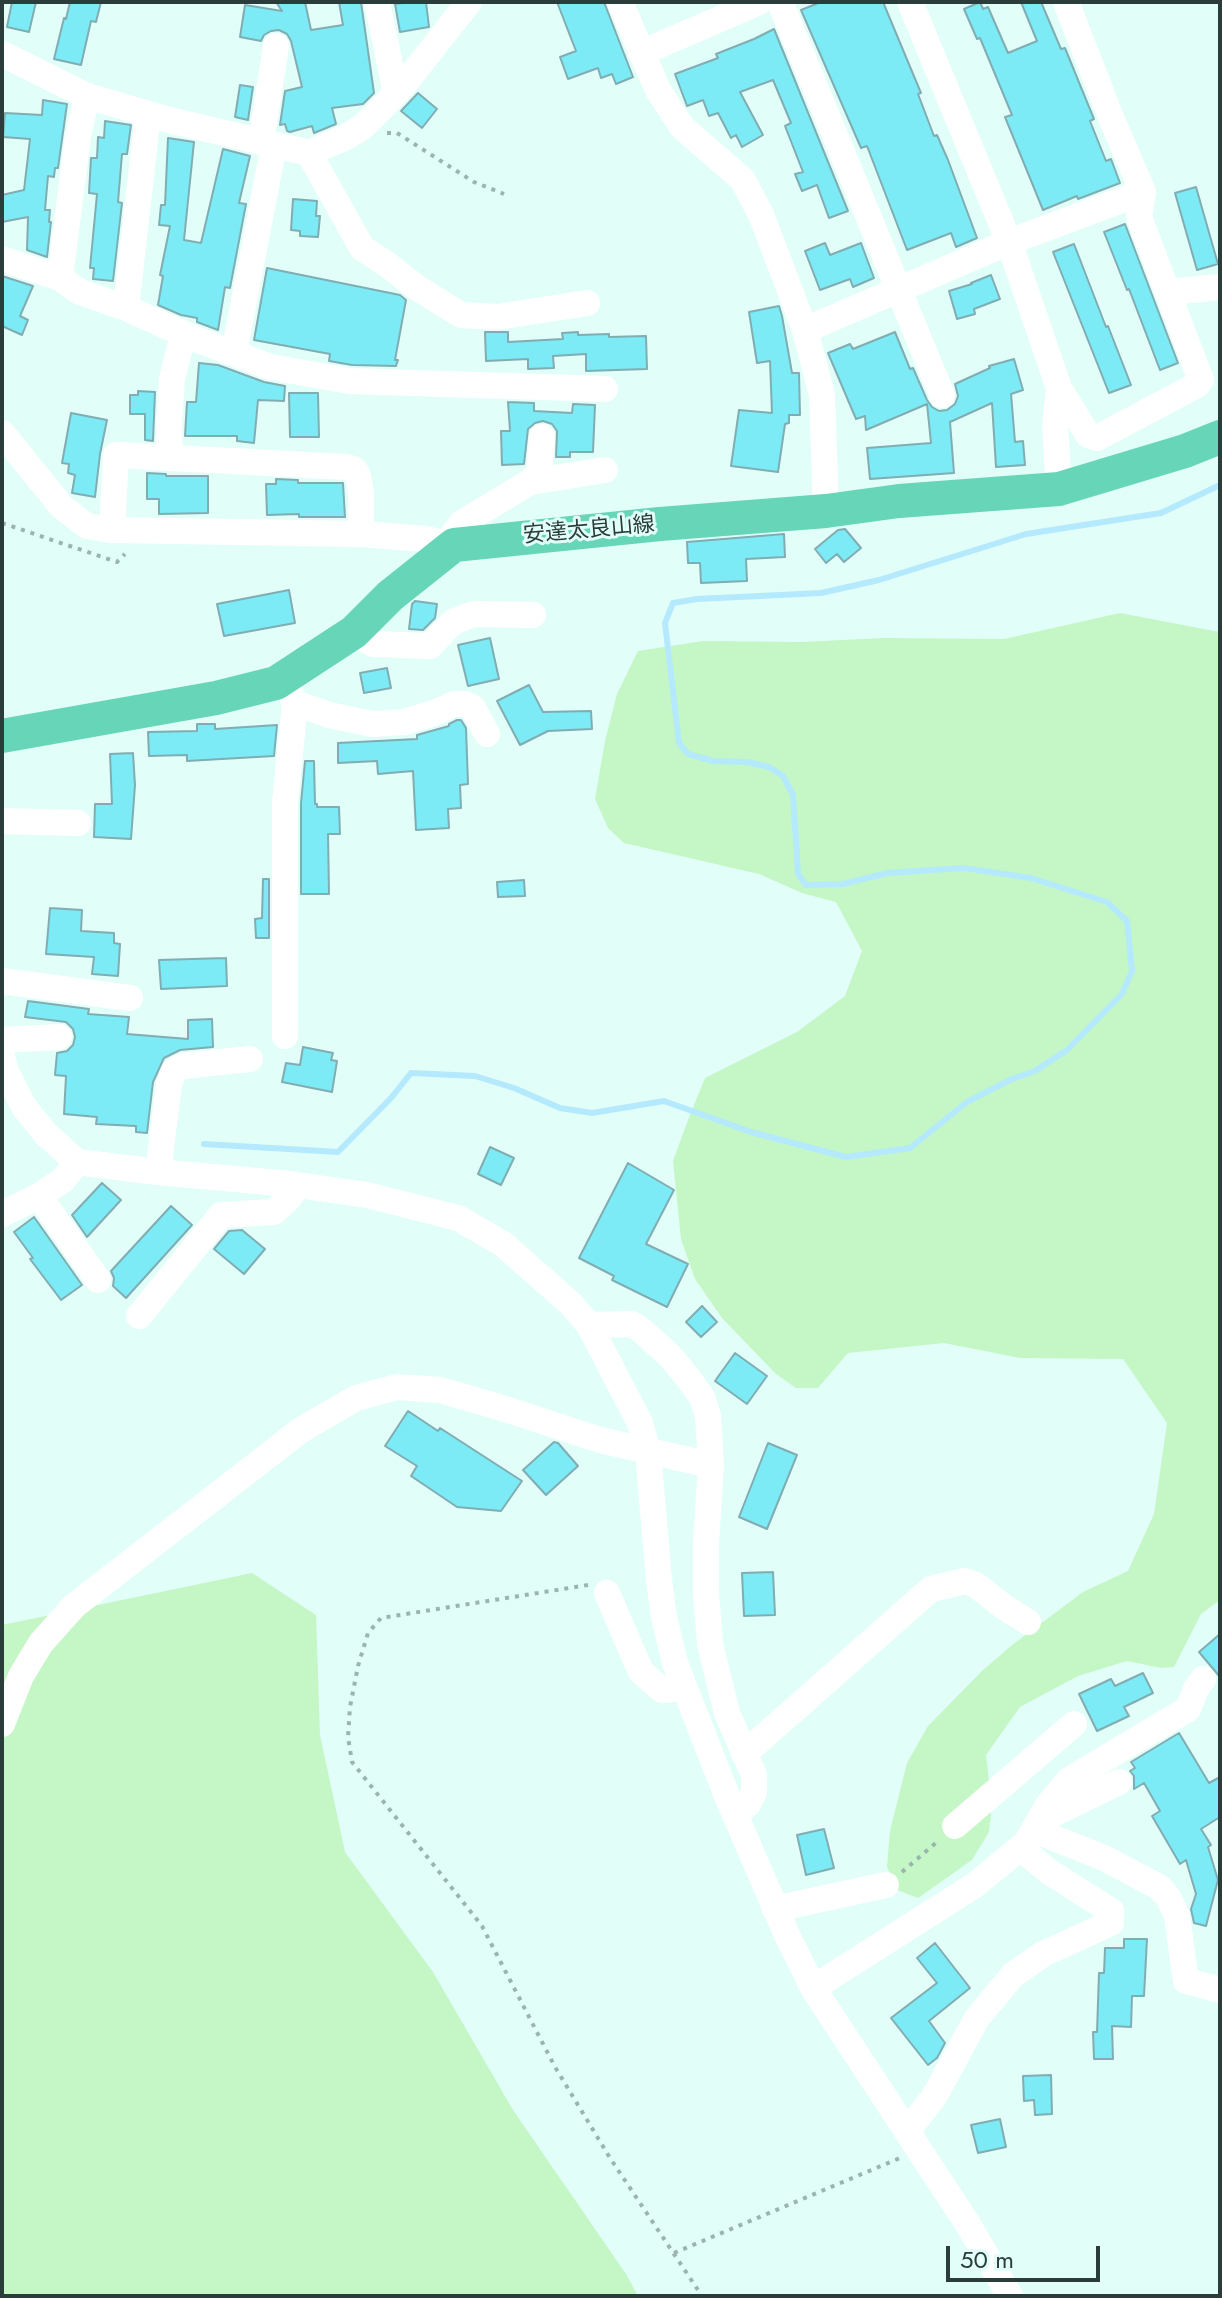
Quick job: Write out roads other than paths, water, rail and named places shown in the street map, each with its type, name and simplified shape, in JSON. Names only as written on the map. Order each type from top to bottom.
[{"type":"main road","name":"安達太良山線","points":[[454,545],[826,511],[899,501],[1059,489],[1220,437]]},
{"type":"main road","points":[[2,736],[216,698],[276,683],[290,691],[390,596],[454,545]]},
{"type":"street","points":[[377,2],[396,93]]},
{"type":"street","points":[[2,54],[87,96],[309,153],[353,133],[368,121],[396,93],[469,2]]},
{"type":"street","points":[[620,2],[658,90],[682,127],[743,180],[762,217],[805,330],[822,395],[826,511]]},
{"type":"street","points":[[641,53],[759,2]]},
{"type":"street","points":[[780,2],[942,395]]},
{"type":"street","points":[[910,2],[1009,242],[1059,388],[1088,435],[1097,438],[1197,385],[1201,380],[1139,217],[1143,192],[1066,2]]},
{"type":"street","points":[[234,353],[267,143],[276,46]]},
{"type":"street","points":[[60,278],[78,136],[87,96]]},
{"type":"street","points":[[126,308],[148,114]]},
{"type":"street","points":[[309,153],[362,248],[461,315],[497,317],[587,303]]},
{"type":"street","points":[[805,330],[1009,242],[1143,192]]},
{"type":"street","points":[[2,259],[60,278],[80,292],[270,367],[350,381],[605,389]]},
{"type":"street","points":[[1169,292],[1220,287]]},
{"type":"street","points":[[170,458],[172,379],[183,334]]},
{"type":"street","points":[[1059,388],[1055,426],[1059,489]]},
{"type":"street","points":[[2,433],[62,507],[87,526],[112,530],[361,534],[425,539],[454,545],[453,534],[462,523],[530,482],[539,473],[542,437]]},
{"type":"street","points":[[112,530],[116,455],[347,467],[355,470],[361,492],[361,534]]},
{"type":"street","points":[[530,482],[605,470]]},
{"type":"street","points":[[354,632],[373,644],[430,646],[453,622],[474,614],[510,626],[533,615]]},
{"type":"street","points":[[285,1036],[285,802],[290,691],[329,715],[372,724],[404,722],[454,704],[465,704],[473,708],[487,734]]},
{"type":"street","points":[[2,821],[78,823]]},
{"type":"street","points":[[2,981],[130,998]]},
{"type":"street","points":[[2,1040],[59,1037]]},
{"type":"street","points":[[2,1056],[14,1090],[24,1107],[46,1134],[77,1162],[367,1195],[458,1218],[503,1244],[571,1304],[589,1325],[640,1423],[644,1437],[652,1482],[654,1536],[664,1617],[675,1663],[775,1909],[813,1988],[914,2140],[1010,2296]]},
{"type":"street","points":[[158,1172],[169,1084],[174,1071],[182,1066],[250,1059]]},
{"type":"street","points":[[2,1214],[63,1180],[77,1162]]},
{"type":"street","points":[[139,1316],[221,1215],[274,1212],[290,1197],[296,1185]]},
{"type":"street","points":[[39,1196],[98,1280]]},
{"type":"street","points":[[589,1325],[632,1324],[671,1357],[702,1397],[708,1416],[711,1465],[706,1568],[710,1644],[727,1713],[754,1775],[754,1792],[748,1804],[735,1814]]},
{"type":"street","points":[[2,1724],[21,1676],[41,1643],[74,1606],[301,1430],[356,1398],[397,1387],[440,1390],[600,1440],[711,1465]]},
{"type":"street","points":[[744,1754],[931,1589],[965,1581],[976,1585],[1028,1622]]},
{"type":"street","points":[[607,1593],[641,1672],[662,1690],[684,1688]]},
{"type":"street","points":[[1031,1833],[1048,1805],[1069,1780],[1188,1709],[1203,1679]]},
{"type":"street","points":[[955,1826],[1074,1724]]},
{"type":"street","points":[[1035,1757],[1074,1776]]},
{"type":"street","points":[[813,1988],[975,1885],[1031,1833],[1119,1782]]},
{"type":"street","points":[[1031,1833],[1104,1858],[1159,1887],[1177,1916],[1186,1981],[1220,1990]]},
{"type":"street","points":[[914,2140],[977,2018],[1013,1975],[1043,1954],[1111,1923],[1111,1911],[1051,1873],[1031,1833]]},
{"type":"street","points":[[775,1909],[886,1885]]},
{"type":"waterway","points":[[204,1144],[338,1152],[411,1073],[475,1076],[514,1088],[560,1108],[592,1113],[664,1101],[751,1132],[846,1157],[910,1148],[967,1102],[1035,1071],[1067,1050],[1122,994],[1132,971],[1127,921],[1107,902],[1031,878],[964,868],[887,873],[843,884],[806,885],[798,874],[793,795],[783,776],[769,767],[748,762],[713,761],[688,754],[679,743],[665,623],[673,603],[821,593],[879,580],[1026,534],[1161,513],[1220,485]]}]
